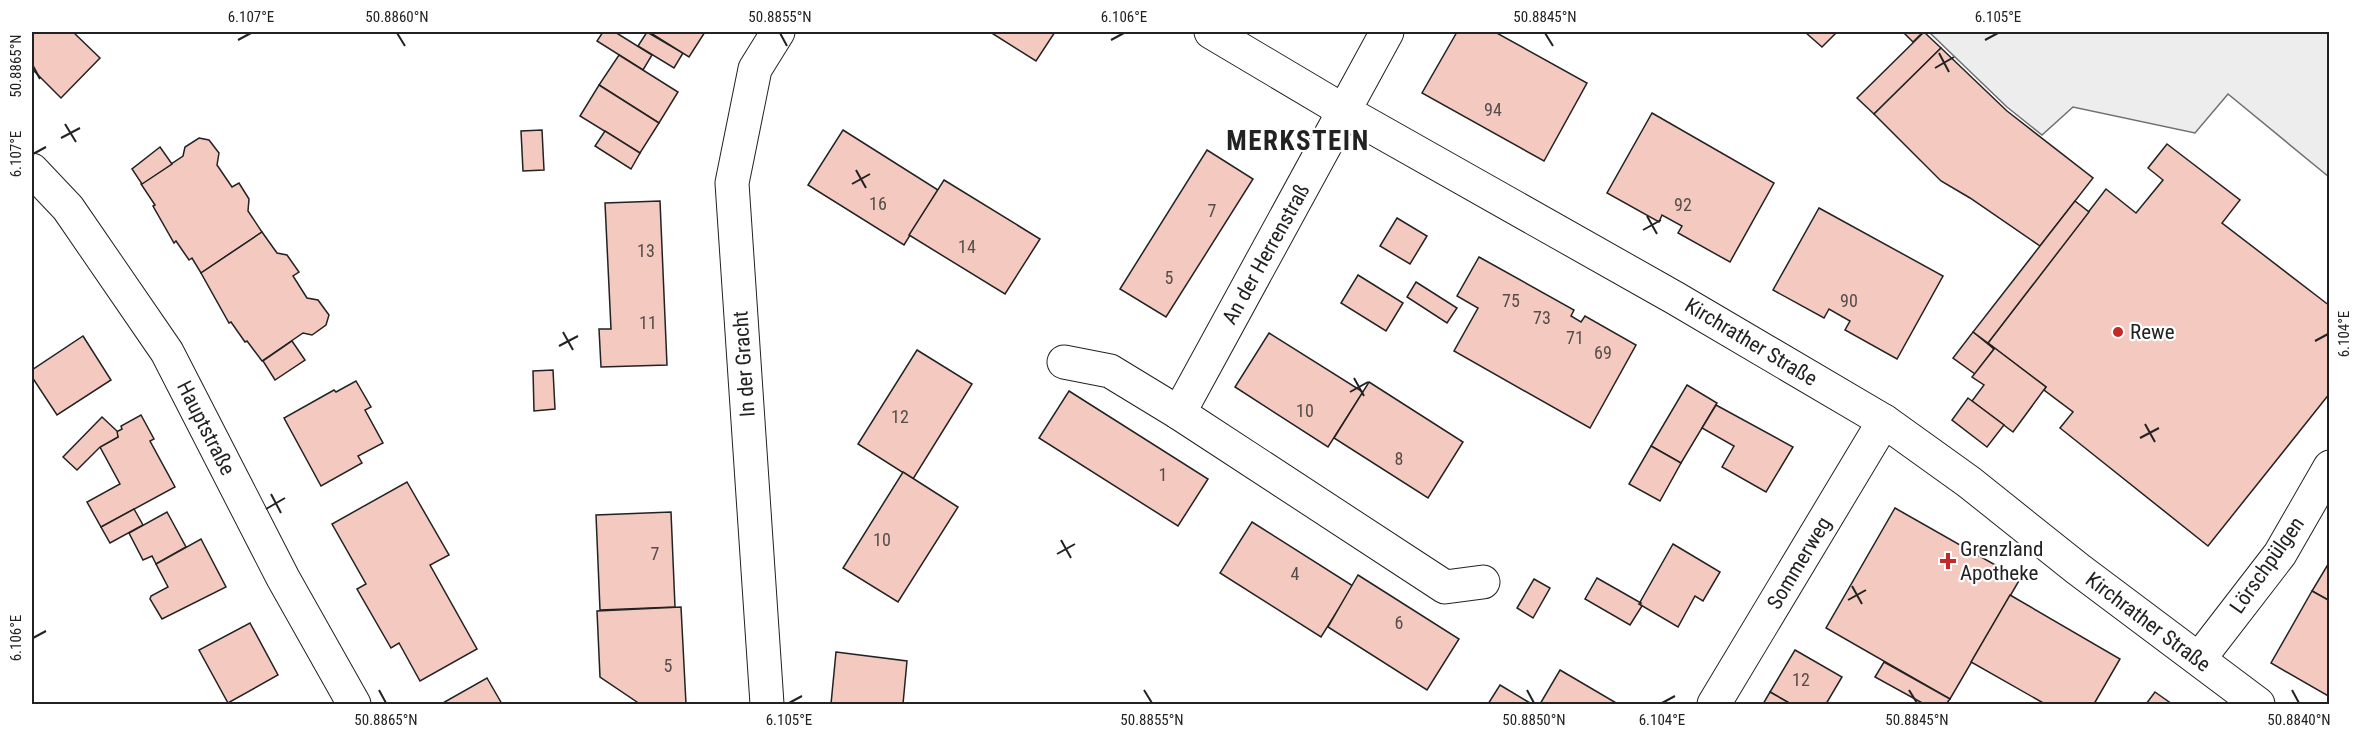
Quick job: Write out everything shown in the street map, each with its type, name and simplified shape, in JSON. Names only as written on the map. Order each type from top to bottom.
[{"type":"street","name":"In der Gracht","points":[[766,705],[732,183],[755,69],[778,32]]},
{"type":"street","name":"Kirchrather Straße","points":[[1211,32],[1344,111],[1675,297],[1884,421],[1969,482],[2078,569],[2258,705]]},
{"type":"street","name":"An der Herrenstraß","points":[[1179,413],[1387,32]]},
{"type":"street","name":"Hauptstraße","points":[[32,170],[68,208],[167,352],[283,578],[354,705]]},
{"type":"street","points":[[1064,362],[1110,371],[1179,413],[1445,587],[1483,582]]},
{"type":"street","name":"Sommerweg","points":[[1714,705],[1884,421]]},
{"type":"street","name":"Lörschpülgen","points":[[2199,659],[2280,554],[2330,467]]},
{"type":"shaded area","points":[[1929,32],[2329,32],[2329,177],[2228,94],[2195,133],[2073,107],[2042,135],[2007,107]]},
{"type":"building","points":[[32,32],[73,32],[100,58],[61,98],[32,69]]},
{"type":"building","points":[[603,32],[615,32],[652,55],[643,70],[597,41]]},
{"type":"building","points":[[647,32],[683,53],[674,68],[638,46]]},
{"type":"building","points":[[649,32],[705,32],[689,57]]},
{"type":"building","points":[[990,32],[1055,32],[1036,61]]},
{"type":"building","points":[[1457,32],[1495,32],[1587,83],[1544,161],[1422,93]]},
{"type":"building","points":[[1805,32],[1837,32],[1822,47]]},
{"type":"building","points":[[1903,32],[1923,32],[1913,42]]},
{"type":"building","points":[[1924,32],[1941,48],[1874,114],[1857,98]]},
{"type":"building","points":[[1941,48],[2007,111],[2093,178],[2040,246],[1941,181],[1874,114]]},
{"type":"building","points":[[619,55],[678,92],[659,123],[599,85]]},
{"type":"building","points":[[599,85],[659,123],[640,153],[580,116]]},
{"type":"building","points":[[1652,113],[1774,183],[1730,262],[1678,233],[1682,226],[1662,215],[1659,222],[1607,193]]},
{"type":"building","points":[[542,130],[544,170],[523,171],[521,131]]},
{"type":"building","points":[[843,130],[938,190],[904,245],[808,185]]},
{"type":"building","points":[[605,131],[640,153],[631,169],[595,146]]},
{"type":"building","points":[[199,138],[209,140],[219,153],[217,165],[232,187],[239,183],[249,199],[248,211],[262,232],[201,273],[192,258],[189,260],[176,241],[174,243],[153,206],[155,205],[141,184],[183,156],[185,147]]},
{"type":"building","points":[[2167,144],[2240,200],[2222,223],[2330,306],[2330,393],[2208,546],[2060,428],[2073,412],[2044,390],[2046,387],[1988,343],[2106,189],[2136,213],[2163,180],[2148,168]]},
{"type":"building","points":[[160,147],[172,164],[142,184],[132,169]]},
{"type":"building","points":[[1207,150],[1253,179],[1166,317],[1120,289]]},
{"type":"building","points":[[944,180],[1040,239],[1005,294],[909,235]]},
{"type":"building","points":[[660,201],[667,365],[601,367],[599,329],[611,329],[605,203]]},
{"type":"building","points":[[2075,201],[2089,212],[1988,343],[1973,332]]},
{"type":"building","points":[[1819,208],[1943,276],[1897,359],[1845,330],[1850,321],[1829,309],[1824,318],[1773,290]]},
{"type":"building","points":[[1397,218],[1427,236],[1410,264],[1380,246]]},
{"type":"building","points":[[262,232],[277,253],[287,255],[299,272],[293,276],[307,298],[318,300],[329,315],[326,325],[312,335],[303,333],[262,361],[231,322],[229,323],[201,273]]},
{"type":"building","points":[[1479,257],[1574,310],[1571,316],[1581,322],[1585,316],[1636,345],[1590,428],[1454,351],[1478,308],[1457,296]]},
{"type":"building","points":[[1358,275],[1403,303],[1386,331],[1341,303]]},
{"type":"building","points":[[1416,282],[1457,308],[1447,323],[1407,297]]},
{"type":"building","points":[[1973,332],[1994,349],[1975,374],[1953,358]]},
{"type":"building","points":[[1269,333],[1363,392],[1328,447],[1235,387]]},
{"type":"building","points":[[83,336],[111,380],[57,415],[32,377],[32,370]]},
{"type":"building","points":[[292,341],[305,360],[275,380],[263,361]]},
{"type":"building","points":[[1988,343],[2046,387],[2013,432],[1972,401],[1984,385],[1972,377],[1994,349]]},
{"type":"building","points":[[917,350],[972,384],[913,479],[858,444]]},
{"type":"building","points":[[553,370],[555,409],[534,411],[533,371]]},
{"type":"building","points":[[356,381],[371,407],[365,410],[383,443],[358,456],[362,463],[321,486],[284,418],[334,390],[336,392]]},
{"type":"building","points":[[1369,382],[1463,442],[1428,498],[1334,438]]},
{"type":"building","points":[[1687,385],[1717,403],[1681,463],[1651,446]]},
{"type":"building","points":[[1069,391],[1208,479],[1178,526],[1039,438]]},
{"type":"building","points":[[1968,398],[2004,425],[1987,447],[1952,420]]},
{"type":"building","points":[[1716,405],[1793,447],[1766,492],[1722,467],[1734,446],[1702,428]]},
{"type":"building","points":[[141,415],[154,439],[150,441],[175,487],[101,527],[87,502],[120,484],[100,447],[118,437],[116,432],[122,429],[121,426]]},
{"type":"building","points":[[102,417],[117,431],[118,437],[100,447],[77,470],[63,457]]},
{"type":"building","points":[[1651,446],[1681,463],[1660,501],[1629,484]]},
{"type":"building","points":[[903,472],[958,507],[898,602],[843,568]]},
{"type":"building","points":[[407,482],[449,555],[430,565],[477,649],[420,681],[399,643],[391,648],[357,589],[366,584],[332,524]]},
{"type":"building","points":[[1895,508],[2020,579],[1950,699],[1826,628]]},
{"type":"building","points":[[134,509],[143,525],[110,543],[101,527]]},
{"type":"building","points":[[167,512],[186,547],[156,564],[152,556],[143,560],[129,533]]},
{"type":"building","points":[[671,512],[675,607],[600,610],[596,515]]},
{"type":"building","points":[[1252,522],[1353,586],[1321,637],[1220,573]]},
{"type":"building","points":[[201,539],[226,587],[162,619],[150,599],[151,596],[168,587],[156,564]]},
{"type":"building","points":[[1673,544],[1720,572],[1703,601],[1695,596],[1678,627],[1639,604]]},
{"type":"building","points":[[2330,561],[2330,601],[2312,591]]},
{"type":"building","points":[[1358,575],[1459,639],[1427,690],[1328,627]]},
{"type":"building","points":[[1597,578],[1641,603],[1639,604],[1642,606],[1630,625],[1585,599]]},
{"type":"building","points":[[1534,579],[1550,588],[1533,618],[1517,608]]},
{"type":"building","points":[[2312,591],[2330,601],[2330,697],[2271,663]]},
{"type":"building","points":[[2010,595],[2120,659],[2094,704],[2045,704],[1971,662]]},
{"type":"building","points":[[681,607],[686,704],[640,704],[600,677],[597,611]]},
{"type":"building","points":[[250,623],[278,675],[228,703],[199,650]]},
{"type":"building","points":[[1795,650],[1842,677],[1826,704],[1791,704],[1770,692]]},
{"type":"building","points":[[836,652],[907,661],[903,704],[831,704]]},
{"type":"building","points":[[1884,662],[1950,699],[1946,704],[1924,704],[1875,677]]},
{"type":"building","points":[[1560,670],[1618,704],[1540,704]]},
{"type":"building","points":[[487,678],[502,704],[441,704]]},
{"type":"building","points":[[1500,685],[1530,703],[1488,704]]},
{"type":"building","points":[[1770,692],[1791,704],[1763,704]]},
{"type":"building","points":[[2155,692],[2172,704],[2146,704]]},
{"type":"place","name":"Rewe","points":[[2118,332]]},
{"type":"place","name":"Grenzland Apotheke","points":[[1948,561]]},
{"type":"district","name":"MERKSTEIN","points":[[1298,141]]}]
